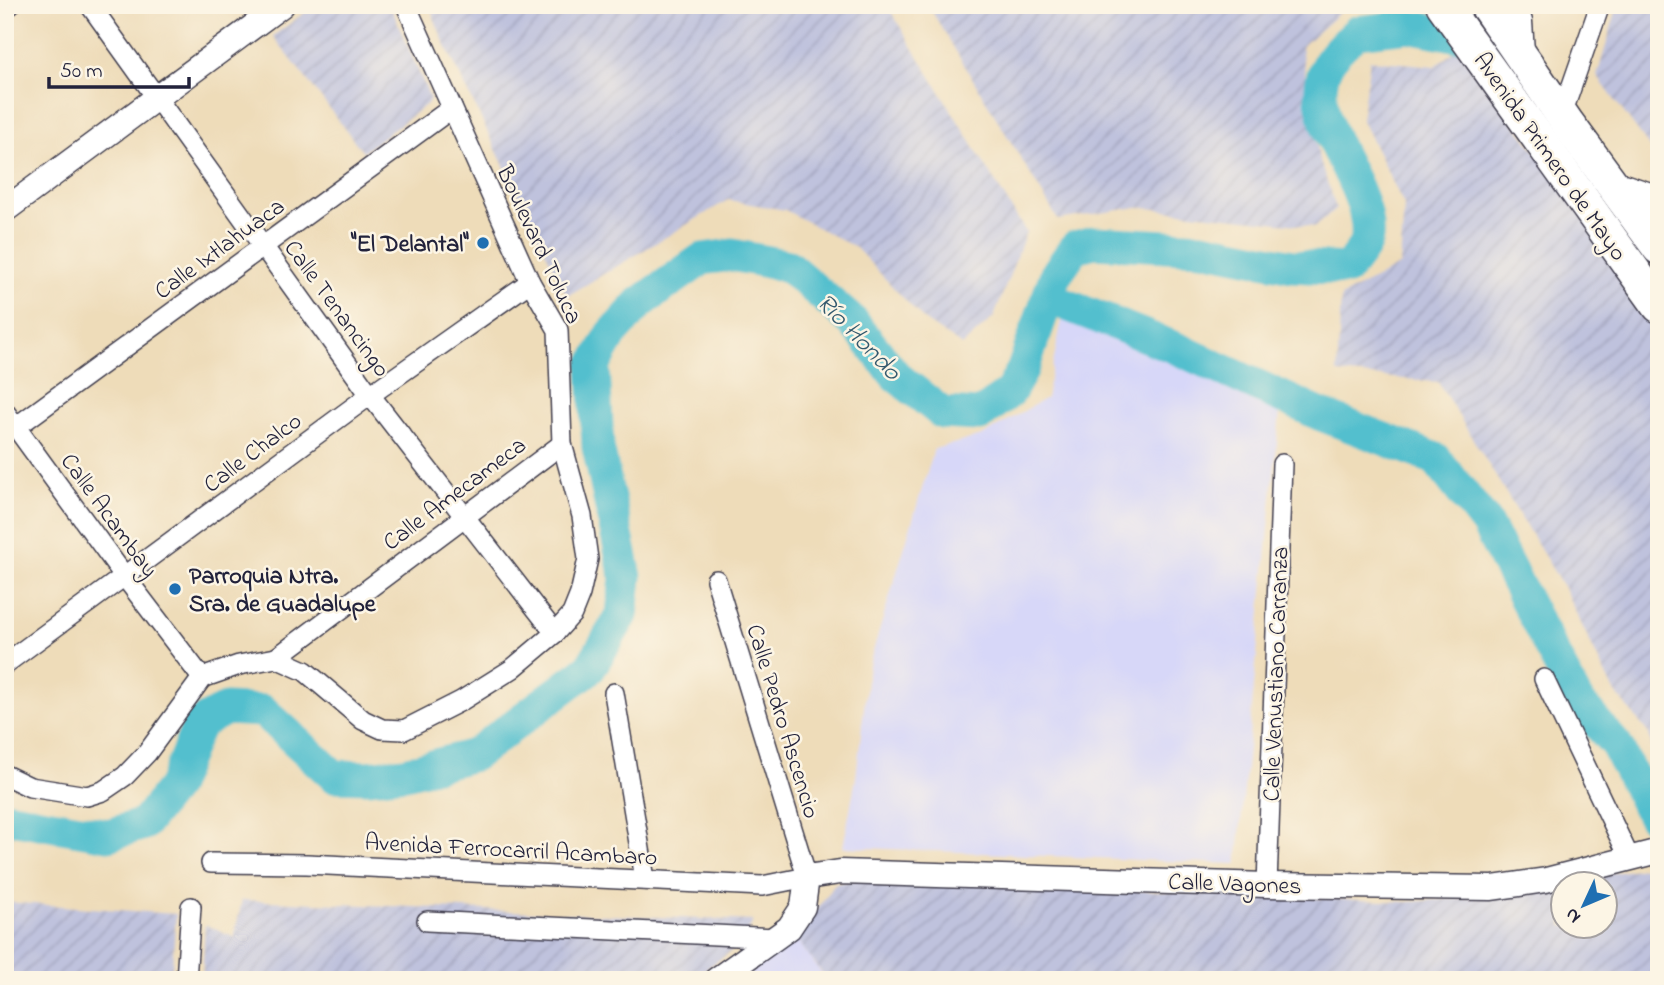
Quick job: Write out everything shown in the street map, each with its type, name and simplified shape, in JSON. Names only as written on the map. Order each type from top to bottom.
[{"type":"highway","name":"Avenida Primero de Mayo","points":[[1443,5],[1659,306]]},
{"type":"highway","name":"Avenida Primero de Mayo","points":[[1486,5],[1655,242]]},
{"type":"main road","name":"Avenida Primero de Mayo","points":[[1511,5],[1518,22],[1520,52]]},
{"type":"street","points":[[5,8],[10,5]]},
{"type":"street","name":"Calle Tenancingo","points":[[90,5],[370,395],[555,633]]},
{"type":"street","points":[[5,210],[282,5]]},
{"type":"street","name":"Boulevard Toluca","points":[[276,658],[305,671],[363,720],[382,729],[404,730],[439,713],[512,669],[555,633],[572,614],[588,559],[582,516],[562,444],[558,330],[530,282],[406,5]]},
{"type":"street","points":[[1562,114],[1600,5]]},
{"type":"street","name":"Calle Ixtlahuaca","points":[[11,420],[262,246],[452,108]]},
{"type":"street","name":"Avenida Primero de Mayo","points":[[1611,182],[1650,195],[1659,201]]},
{"type":"street","name":"Calle Chalco","points":[[5,664],[370,395],[530,282]]},
{"type":"street","name":"Calle Acambay","points":[[11,420],[202,678]]},
{"type":"street","name":"Calle Amecameca","points":[[276,658],[562,444]]},
{"type":"street","name":"Calle Venustiano Carranza","points":[[1267,885],[1282,464]]},
{"type":"street","name":"Calle Pedro Ascencio","points":[[716,580],[807,877]]},
{"type":"street","points":[[5,761],[12,778],[30,787],[87,796],[103,791],[125,776],[147,753],[202,678],[239,665],[276,658]]},
{"type":"street","points":[[1544,679],[1630,859]]},
{"type":"street","points":[[614,693],[645,879]]},
{"type":"street","name":"Calle Vagones","points":[[807,877],[840,872],[1267,885],[1492,888],[1546,880],[1659,851]]},
{"type":"street","name":"Avenida Ferrocarril Acambaro","points":[[211,863],[307,864],[762,886],[807,877]]},
{"type":"street","points":[[716,980],[789,928],[803,907],[807,877]]},
{"type":"street","points":[[186,980],[191,907]]},
{"type":"street","points":[[426,921],[776,938]]},
{"type":"shaded area","points":[[315,5],[390,5],[430,98],[427,104],[363,152],[273,36]]},
{"type":"shaded area","points":[[429,5],[887,5],[1026,232],[994,317],[962,346],[925,321],[856,248],[785,210],[728,200],[567,296],[443,40]]},
{"type":"shaded area","points":[[928,5],[1348,5],[1301,47],[1319,158],[1336,208],[1315,227],[1138,207],[1058,220]]},
{"type":"shaded area","points":[[1618,5],[1659,5],[1659,160],[1597,76]]},
{"type":"shaded area","points":[[1458,49],[1659,314],[1659,781],[1649,734],[1612,688],[1564,588],[1438,382],[1337,373],[1341,297],[1400,265],[1404,205],[1361,119],[1370,60],[1435,66]]},
{"type":"shaded area","points":[[1064,310],[1280,410],[1237,864],[843,847],[856,778],[869,665],[934,449],[982,436],[1046,398]]},
{"type":"shaded area","points":[[1659,865],[1659,980],[828,980],[796,939],[835,884],[857,879],[1408,902],[1486,896],[1548,885],[1548,940],[1618,940],[1618,872]]},
{"type":"shaded area","points":[[242,900],[753,921],[743,943],[690,980],[202,980],[205,925],[234,937]]},
{"type":"shaded area","points":[[5,902],[176,914],[171,980],[5,980]]},
{"type":"shaded area","points":[[796,939],[827,980],[739,980]]},
{"type":"waterway","name":"Río Hondo","points":[[5,817],[108,835],[144,824],[174,786],[199,724],[226,709],[263,711],[334,776],[368,777],[405,773],[474,755],[590,668],[622,615],[626,577],[598,447],[594,366],[612,334],[640,303],[702,259],[732,255],[788,266],[853,322],[896,376],[942,413],[980,415],[1010,392],[1023,369],[1056,274],[1075,247],[1094,242],[1202,248],[1292,266],[1347,269],[1366,241],[1366,216],[1359,194],[1328,127],[1322,106],[1321,84],[1328,63],[1357,32],[1408,26],[1454,35]]},
{"type":"waterway","points":[[1049,298],[1176,348],[1319,414],[1436,459],[1486,523],[1577,700],[1616,745],[1652,815],[1659,819]]},
{"type":"place","name":"\"El Delantal\"","points":[[483,243]]},
{"type":"place","name":"Parroquia Ntra. Sra. de Guadalupe","points":[[175,589]]}]
